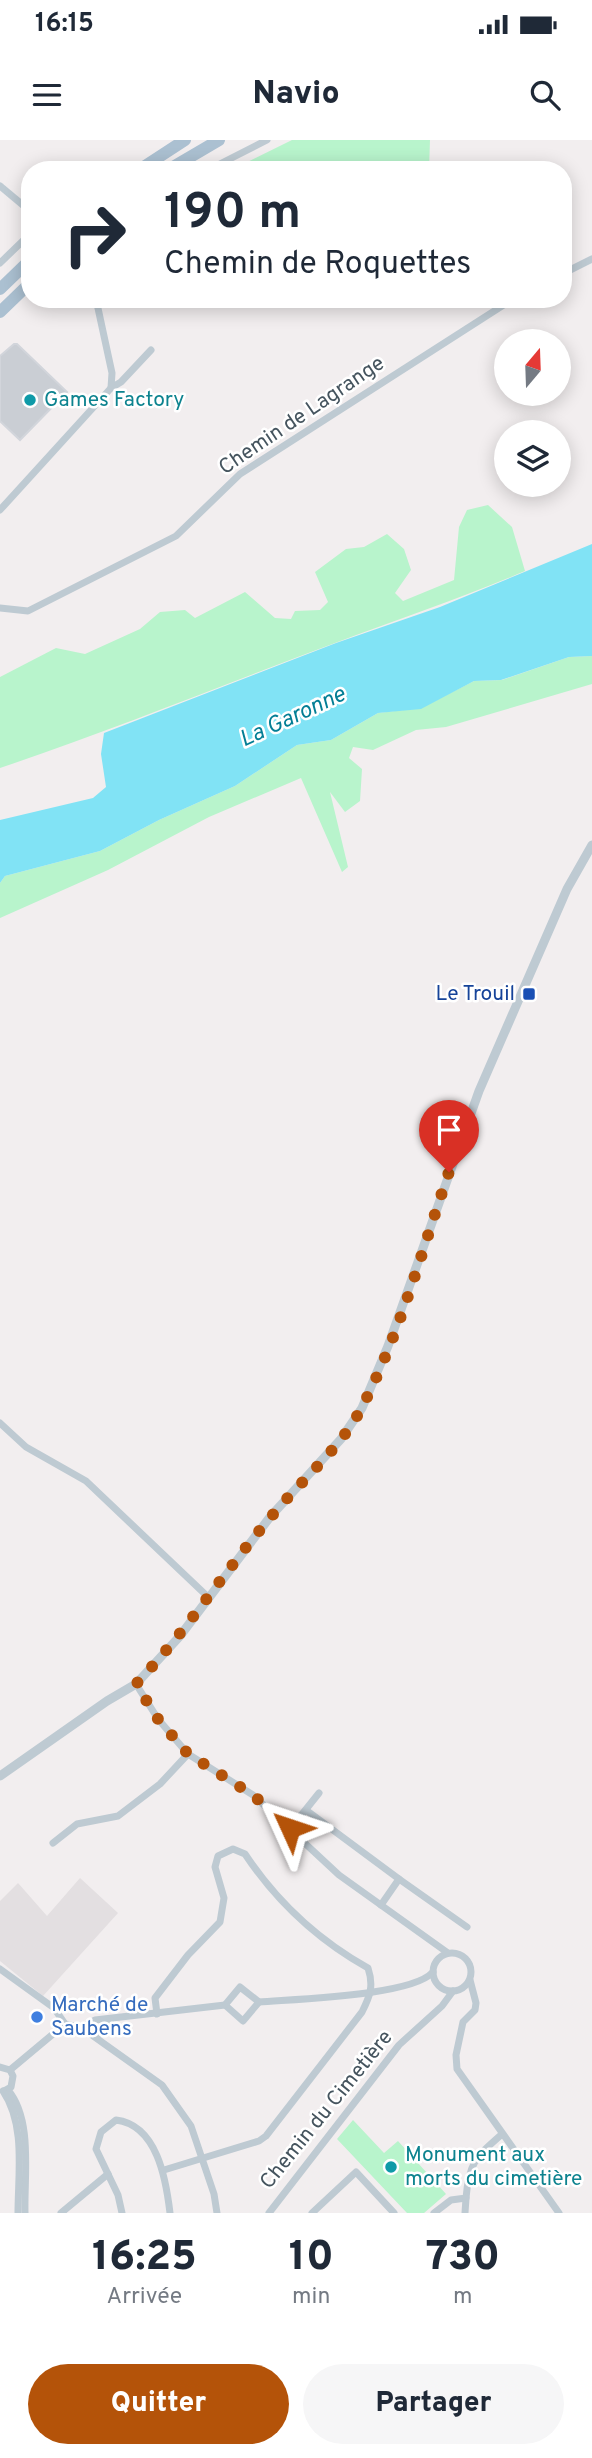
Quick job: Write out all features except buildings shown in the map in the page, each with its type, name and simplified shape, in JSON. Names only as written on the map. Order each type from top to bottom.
[{"type":"main road","points":[[153,161],[185,140]]},
{"type":"main road","points":[[183,161],[219,140]]},
{"type":"main road","points":[[0,289],[21,269]]},
{"type":"main road","points":[[0,312],[21,292]]},
{"type":"street","points":[[226,161],[267,140]]},
{"type":"street","points":[[0,186],[21,204]]},
{"type":"street","points":[[0,263],[21,243]]},
{"type":"street","points":[[572,269],[592,259]]},
{"type":"street","points":[[98,308],[112,373],[111,388]]},
{"type":"street","name":"Chemin de Lagrange","points":[[0,608],[28,611],[176,536],[240,474],[499,308]]},
{"type":"street","points":[[0,510],[111,388],[121,382],[151,350]]},
{"type":"street","points":[[0,1776],[107,1701],[136,1684],[180,1636],[207,1596],[270,1517],[341,1439],[362,1408],[388,1346],[479,1091],[568,889],[592,845]]},
{"type":"street","points":[[0,1423],[26,1447],[86,1480],[207,1596]]},
{"type":"street","points":[[136,1684],[158,1719],[188,1754],[253,1795],[339,1875],[448,1953]]},
{"type":"street","points":[[53,1843],[77,1824],[118,1816],[160,1784],[188,1754]]},
{"type":"street","points":[[290,1828],[318,1793]]},
{"type":"street","points":[[306,1810],[467,1927]]},
{"type":"street","points":[[157,2014],[155,1998],[188,1955],[220,1922],[224,1898],[215,1867],[218,1856],[233,1849],[245,1854],[317,1936],[368,1968],[372,1992],[362,2012],[266,2136],[259,2141],[164,2170]]},
{"type":"street","points":[[381,1905],[399,1879]]},
{"type":"street","points":[[82,2028],[95,2020],[225,2005],[240,1987],[258,2002],[372,1992],[421,1980],[433,1972],[438,1959],[435,1944]]},
{"type":"street","points":[[438,1959],[448,1953],[458,1953],[468,1961],[475,1997],[475,2010],[466,2017],[459,2034],[457,2069],[559,2213]]},
{"type":"street","points":[[0,1969],[54,2008],[65,2024],[82,2028],[162,2085],[191,2126],[203,2157],[216,2213]]},
{"type":"street","points":[[433,1972],[444,2001]]},
{"type":"street","points":[[421,1980],[453,1991],[470,1980]]},
{"type":"street","points":[[463,1987],[475,1997]]},
{"type":"street","name":"Chemin du Cimetière","points":[[269,2213],[398,2045],[430,2018],[453,1991]]},
{"type":"street","points":[[225,2005],[243,2021],[258,2002]]},
{"type":"street","points":[[96,2037],[111,2020]]},
{"type":"street","points":[[10,2070],[65,2024]]},
{"type":"street","points":[[0,2067],[10,2070]]},
{"type":"street","points":[[4,2091],[14,2080],[10,2070]]},
{"type":"street","points":[[4,2091],[13,2106],[16,2126],[18,2213]]},
{"type":"street","points":[[4,2091],[19,2104],[24,2139],[25,2213]]},
{"type":"street","points":[[122,2213],[100,2160],[96,2141],[107,2125],[116,2120],[128,2122],[141,2132],[164,2170],[170,2213]]},
{"type":"street","points":[[465,2213],[468,2172],[473,2160],[502,2134]]},
{"type":"street","points":[[313,2213],[356,2172],[394,2213]]},
{"type":"street","points":[[61,2213],[108,2174]]},
{"type":"street","points":[[434,2213],[451,2200],[466,2198]]},
{"type":"shaded area","points":[[80,1878],[118,1913],[43,1996],[0,1961],[0,1901],[18,1883],[47,1916]]},
{"type":"green space","points":[[292,140],[430,140],[429,161],[249,161]]},
{"type":"green space","points":[[488,505],[512,527],[525,571],[126,723],[0,768],[0,677],[56,648],[85,654],[140,629],[160,612],[185,610],[195,618],[245,592],[275,618],[291,619],[295,611],[320,610],[328,602],[315,572],[346,549],[364,547],[387,534],[404,549],[411,570],[395,593],[403,601],[454,580],[459,527],[467,510]]},
{"type":"green space","points":[[592,656],[592,684],[446,727],[416,730],[373,750],[353,747],[349,758],[362,769],[360,801],[345,812],[330,792],[348,867],[342,872],[301,778],[209,817],[108,870],[0,918],[0,883],[5,876],[100,851],[159,820],[235,786],[297,745],[331,740],[378,713],[421,708],[474,681],[502,680],[569,657]]},
{"type":"green space","points":[[353,2120],[384,2153],[398,2141],[446,2194],[424,2213],[407,2213],[337,2139]]},
{"type":"water","name":"La Garonne","points":[[592,544],[592,656],[569,657],[501,680],[474,681],[421,709],[378,713],[331,740],[297,745],[235,786],[159,820],[100,851],[5,876],[0,883],[0,820],[93,798],[106,787],[101,754],[104,733],[336,643],[440,607]]},
{"type":"place","name":"Games Factory","points":[[30,400]]},
{"type":"place","name":"Le Trouil","points":[[529,994]]},
{"type":"place","name":"Marché de Saubens","points":[[37,2017]]},
{"type":"place","name":"Monument aux morts du cimetière","points":[[391,2167]]},
{"type":"route","points":[[290,1828],[253,1795],[188,1754],[158,1719],[136,1684],[180,1636],[207,1596],[270,1517],[341,1439],[362,1408],[388,1346],[449,1172]]}]
